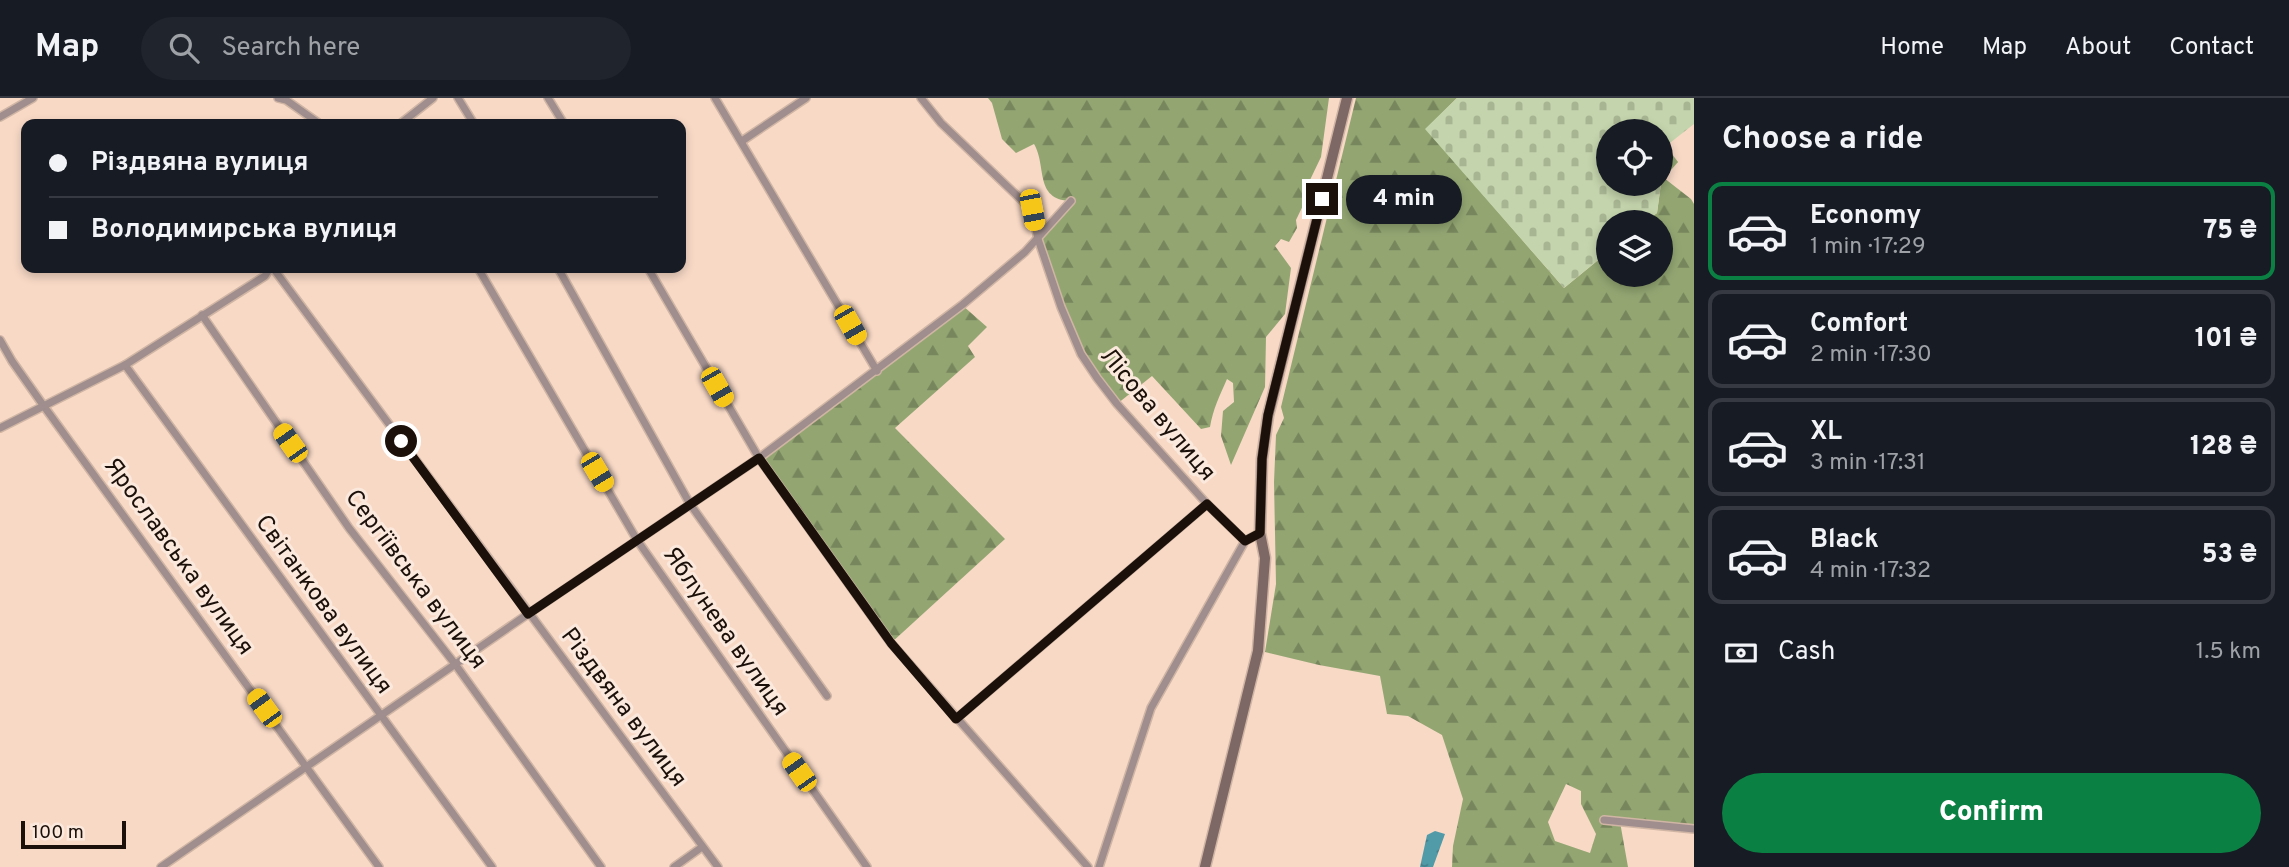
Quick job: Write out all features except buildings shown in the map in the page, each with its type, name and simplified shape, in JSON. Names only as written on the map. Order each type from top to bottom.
[{"type":"main road","points":[[1205,867],[1258,651],[1265,558],[1260,533],[1262,459],[1268,415],[1347,98]]},
{"type":"street","points":[[0,117],[33,98]]},
{"type":"street","points":[[278,98],[286,100],[313,119]]},
{"type":"street","points":[[406,119],[433,98]]},
{"type":"street","points":[[458,98],[471,119]]},
{"type":"street","points":[[548,98],[561,119]]},
{"type":"street","points":[[715,98],[877,371]]},
{"type":"street","points":[[742,141],[806,98]]},
{"type":"street","name":"Лісова вулиця","points":[[921,98],[941,122],[1032,210],[1038,239],[1061,307],[1081,354],[1117,404],[1207,504],[1245,541]]},
{"type":"street","points":[[161,867],[759,458],[962,304],[1038,239],[1071,201]]},
{"type":"street","points":[[0,428],[125,365],[267,273]]},
{"type":"street","name":"Різдвяна вулиця","points":[[276,273],[718,867]]},
{"type":"street","name":"Яблунева вулиця","points":[[481,273],[637,540],[867,867]]},
{"type":"street","points":[[561,273],[691,504],[827,696]]},
{"type":"street","points":[[651,273],[759,458],[891,643],[1088,867]]},
{"type":"street","name":"Сергіївська вулиця","points":[[202,314],[349,528],[455,664],[601,867]]},
{"type":"street","name":"Ярославська вулиця","points":[[0,340],[12,361],[379,867]]},
{"type":"street","name":"Світанкова вулиця","points":[[125,365],[492,867]]},
{"type":"street","points":[[956,719],[1207,504]]},
{"type":"street","points":[[1099,867],[1151,708],[1245,541],[1260,533]]},
{"type":"street","points":[[1604,820],[1694,829]]},
{"type":"street","points":[[674,867],[702,847]]},
{"type":"green space","points":[[988,98],[1329,98],[1321,157],[1310,180],[1310,191],[1296,220],[1297,228],[1289,242],[1281,239],[1275,246],[1291,268],[1285,314],[1266,337],[1265,387],[1231,465],[1221,436],[1223,411],[1234,402],[1233,383],[1227,379],[1210,427],[1201,429],[1152,376],[1117,404],[1081,354],[1038,239],[1070,201],[1059,199],[1046,188],[1034,144],[1016,153],[1002,139],[992,103]]},
{"type":"green space","points":[[1356,98],[1457,98],[1426,129],[1564,288],[1596,262],[1596,287],[1673,287],[1673,210],[1657,210],[1659,196],[1673,196],[1673,185],[1691,199],[1694,204],[1694,824],[1620,822],[1628,867],[1452,867],[1453,846],[1463,799],[1442,735],[1408,716],[1387,714],[1380,676],[1265,652],[1276,584],[1276,435],[1284,418],[1281,407]],"holes":[[[1566,784],[1581,791],[1581,804],[1596,834],[1590,853],[1555,841],[1548,822]]]},
{"type":"green space","points":[[1457,98],[1694,98],[1694,124],[1673,140],[1673,119],[1596,119],[1596,196],[1659,196],[1657,210],[1596,210],[1596,262],[1564,288],[1425,129]]},
{"type":"green space","points":[[1673,155],[1678,162],[1673,168]]},
{"type":"green space","points":[[962,305],[987,327],[968,346],[975,357],[895,428],[1005,539],[891,643],[759,458]]},
{"type":"water","points":[[1435,831],[1445,834],[1433,867],[1420,867],[1427,835]]},
{"type":"route","points":[[401,441],[528,614],[759,458],[891,643],[956,719],[1207,504],[1245,541],[1260,533],[1262,459],[1268,415],[1322,199]]}]
